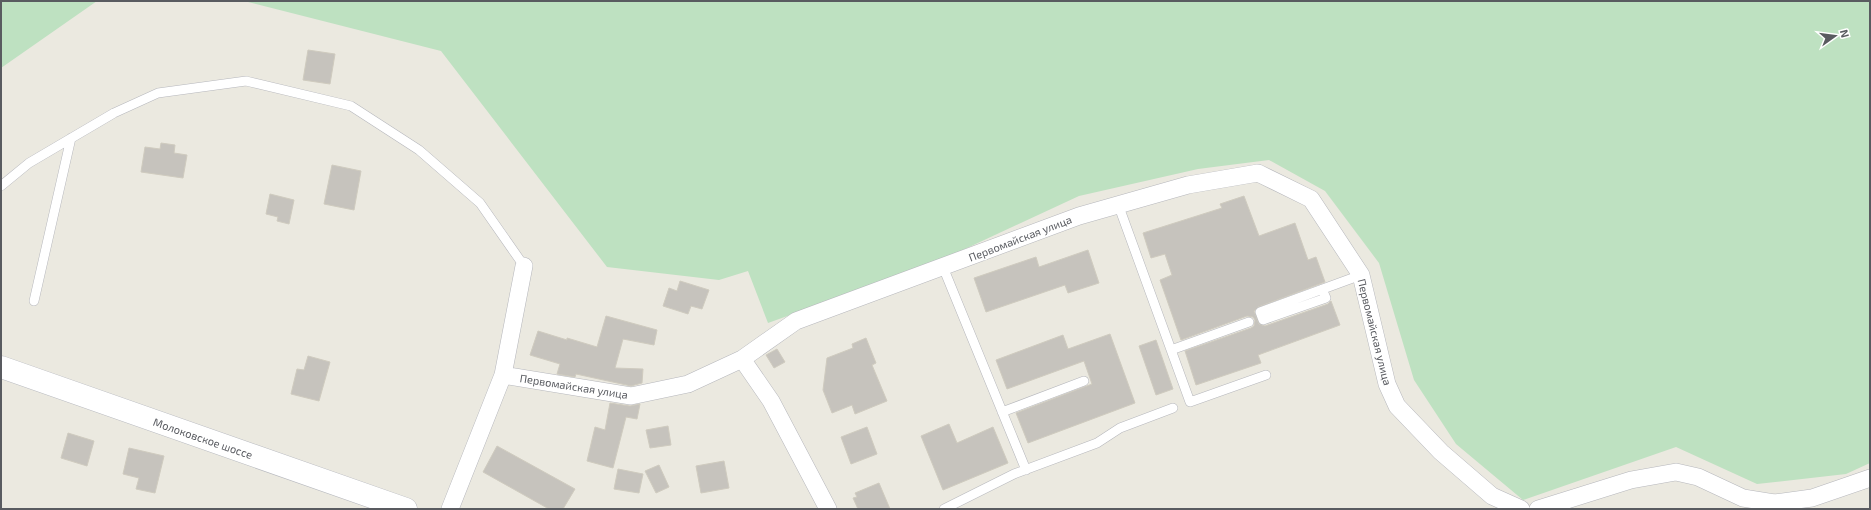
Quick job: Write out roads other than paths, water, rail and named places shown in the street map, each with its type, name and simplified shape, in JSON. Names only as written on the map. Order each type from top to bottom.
[{"type":"main road","name":"Молоковское шоссе","points":[[1,367],[406,509]]},
{"type":"street","name":"Первомайская улица","points":[[503,375],[630,396],[688,384],[742,359],[796,321],[1079,216],[1188,185],[1258,173],[1311,199],[1361,275],[1387,384],[1397,406],[1441,452],[1492,496],[1521,509]]},
{"type":"street","points":[[450,509],[503,375],[524,266]]},
{"type":"street","points":[[742,359],[771,401],[828,509]]},
{"type":"street","points":[[1538,509],[1631,480],[1676,472],[1698,477],[1743,498],[1774,503],[1812,498],[1870,478]]},
{"type":"lane","points":[[1,186],[29,163],[71,138],[114,113],[158,93],[246,81],[351,106],[419,150],[480,203],[524,266]]},
{"type":"lane","points":[[34,301],[71,138]]},
{"type":"lane","points":[[1118,204],[1190,402],[1266,375]]},
{"type":"lane","points":[[943,267],[1026,470]]},
{"type":"lane","points":[[1322,289],[1326,298],[1263,320],[1260,312],[1322,289],[1361,275]]},
{"type":"lane","points":[[1171,350],[1249,322]]},
{"type":"lane","points":[[1002,412],[1084,381]]},
{"type":"lane","points":[[944,509],[1026,470],[1097,443],[1120,428],[1173,408]]}]
